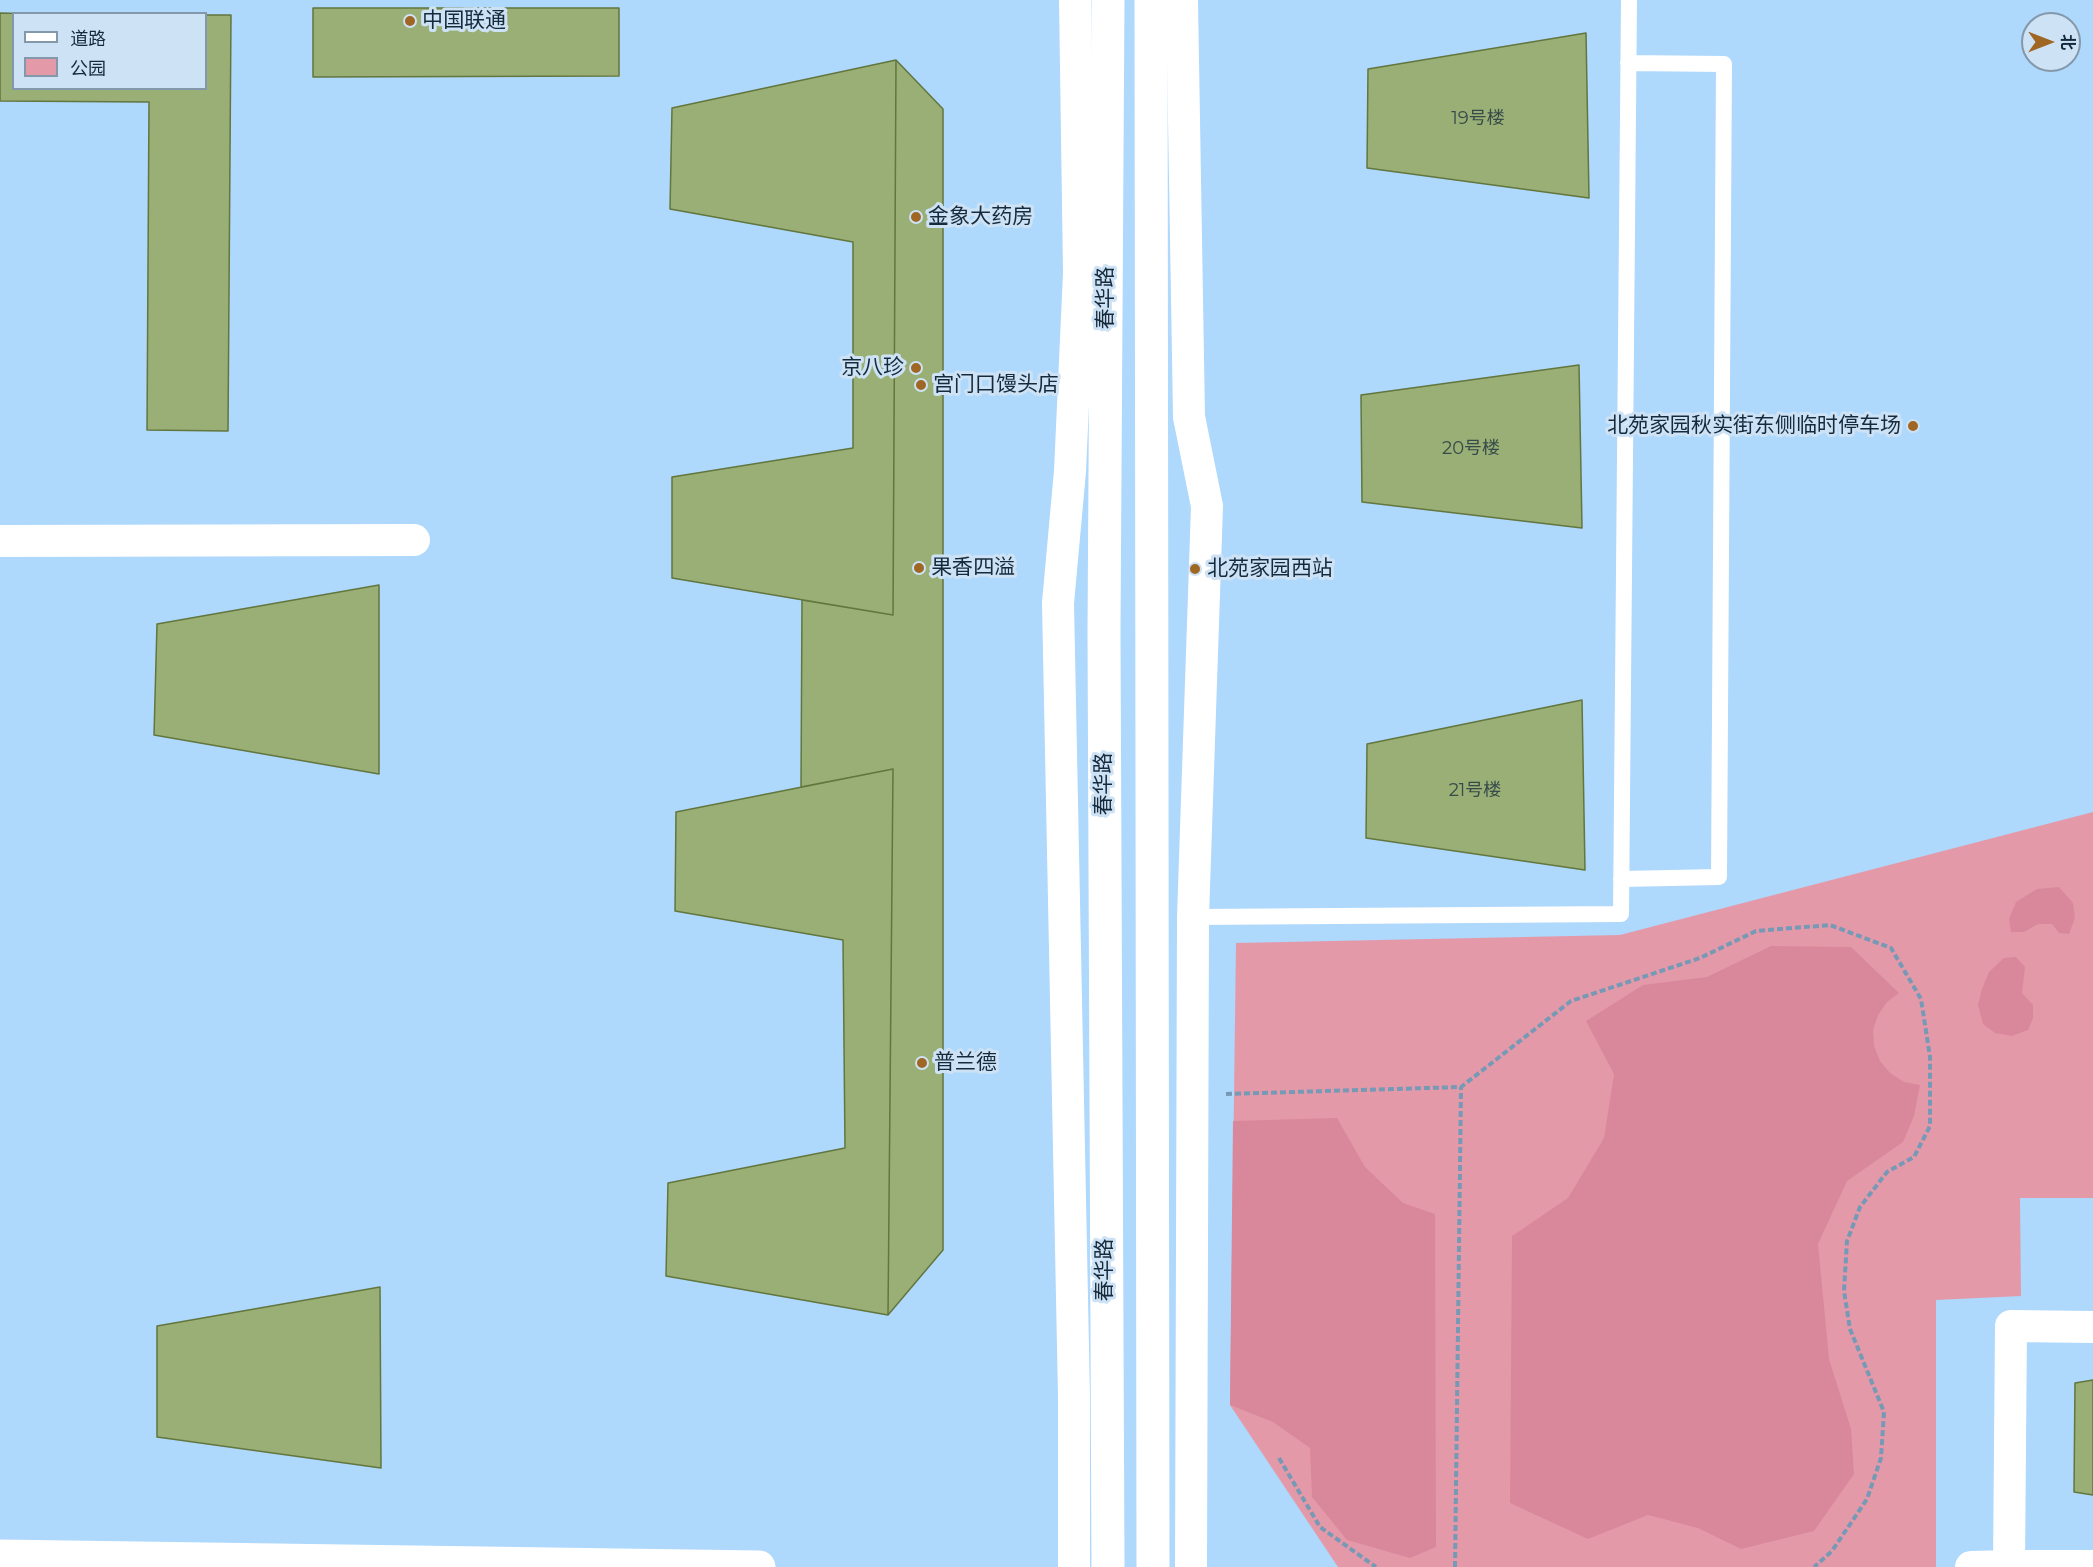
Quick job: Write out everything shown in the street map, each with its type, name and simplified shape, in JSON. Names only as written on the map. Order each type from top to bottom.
[{"type":"street","points":[[1074,1567],[1074,1386],[1058,603],[1070,471],[1079,273],[1075,0]]},
{"type":"street","name":"春华路","points":[[1108,0],[1104,631],[1108,1567]]},
{"type":"street","points":[[1151,0],[1153,1567]]},
{"type":"street","points":[[1182,0],[1189,417],[1207,506],[1193,918],[1191,1567]]},
{"type":"street","points":[[0,541],[414,540]]},
{"type":"street","points":[[2009,1566],[2011,1326],[2093,1327]]},
{"type":"street","points":[[0,1556],[759,1567]]},
{"type":"street","points":[[1971,1567],[2093,1566]]},
{"type":"lane","points":[[1193,918],[1621,914],[1629,0]]},
{"type":"lane","points":[[1621,879],[1719,877],[1724,64],[1628,63]]},
{"type":"path","points":[[1192,1095],[1461,1087],[1571,1001],[1700,958],[1756,931],[1830,925],[1892,948],[1921,999],[1930,1057],[1930,1126],[1914,1157],[1887,1172],[1860,1207],[1847,1241],[1844,1291],[1848,1319],[1884,1413],[1881,1458],[1867,1499],[1832,1551],[1814,1567]]},
{"type":"path","points":[[1455,1567],[1461,1087]]},
{"type":"path","points":[[1279,1458],[1320,1527],[1376,1567]]},
{"type":"green space","points":[[2093,812],[2093,1198],[2020,1198],[2021,1296],[1936,1300],[1936,1567],[1338,1567],[1230,1405],[1236,943],[1620,935]]},
{"type":"shaded area","points":[[2059,887],[2073,903],[2075,918],[2069,934],[2059,933],[2052,924],[2038,924],[2024,932],[2011,932],[2009,919],[2016,902],[2037,889]]},
{"type":"shaded area","points":[[1771,946],[1851,947],[1899,993],[1887,1002],[1878,1015],[1873,1030],[1874,1046],[1880,1061],[1890,1073],[1904,1082],[1920,1085],[1914,1116],[1903,1142],[1847,1181],[1818,1244],[1829,1359],[1851,1429],[1854,1474],[1814,1531],[1741,1549],[1698,1528],[1648,1515],[1588,1539],[1510,1503],[1512,1236],[1568,1198],[1604,1138],[1614,1074],[1586,1021],[1643,985],[1707,977]]},
{"type":"shaded area","points":[[2016,957],[2025,967],[2022,993],[2033,1005],[2033,1018],[2028,1030],[2012,1036],[1995,1033],[1983,1024],[1978,1005],[1989,972],[2004,958]]},
{"type":"shaded area","points":[[1337,1118],[1365,1167],[1403,1203],[1435,1214],[1436,1547],[1410,1558],[1347,1540],[1312,1497],[1310,1448],[1273,1422],[1230,1405],[1233,1121]]},
{"type":"building","points":[[313,8],[619,8],[619,76],[313,77]]},
{"type":"building","points":[[0,13],[12,13],[12,90],[207,90],[207,15],[231,15],[228,431],[147,430],[149,102],[0,101]]},
{"type":"building","points":[[1586,33],[1589,198],[1367,168],[1368,69]]},
{"type":"building","points":[[896,60],[893,615],[672,578],[672,477],[853,448],[853,242],[670,209],[672,108]]},
{"type":"building","points":[[896,60],[943,109],[943,1250],[888,1315],[893,769],[801,787],[802,600],[893,615]]},
{"type":"building","points":[[1579,365],[1582,528],[1362,502],[1361,395]]},
{"type":"building","points":[[379,585],[379,774],[154,735],[157,624]]},
{"type":"building","points":[[1582,700],[1585,870],[1366,838],[1367,744]]},
{"type":"building","points":[[893,769],[888,1315],[666,1276],[668,1183],[845,1148],[843,940],[675,911],[676,812]]},
{"type":"building","points":[[380,1287],[381,1468],[157,1437],[157,1326]]},
{"type":"building","points":[[2093,1380],[2093,1495],[2074,1492],[2075,1383]]},
{"type":"place","name":"中国联通","points":[[410,21]]},
{"type":"place","name":"金象大药房","points":[[916,217]]},
{"type":"place","name":"京八珍","points":[[916,368]]},
{"type":"place","name":"宫门口馒头店","points":[[921,385]]},
{"type":"place","name":"北苑家园秋实街东侧临时停车场","points":[[1913,426]]},
{"type":"place","name":"果香四溢","points":[[919,568]]},
{"type":"place","name":"北苑家园西站","points":[[1195,569]]},
{"type":"place","name":"普兰德","points":[[922,1063]]}]
